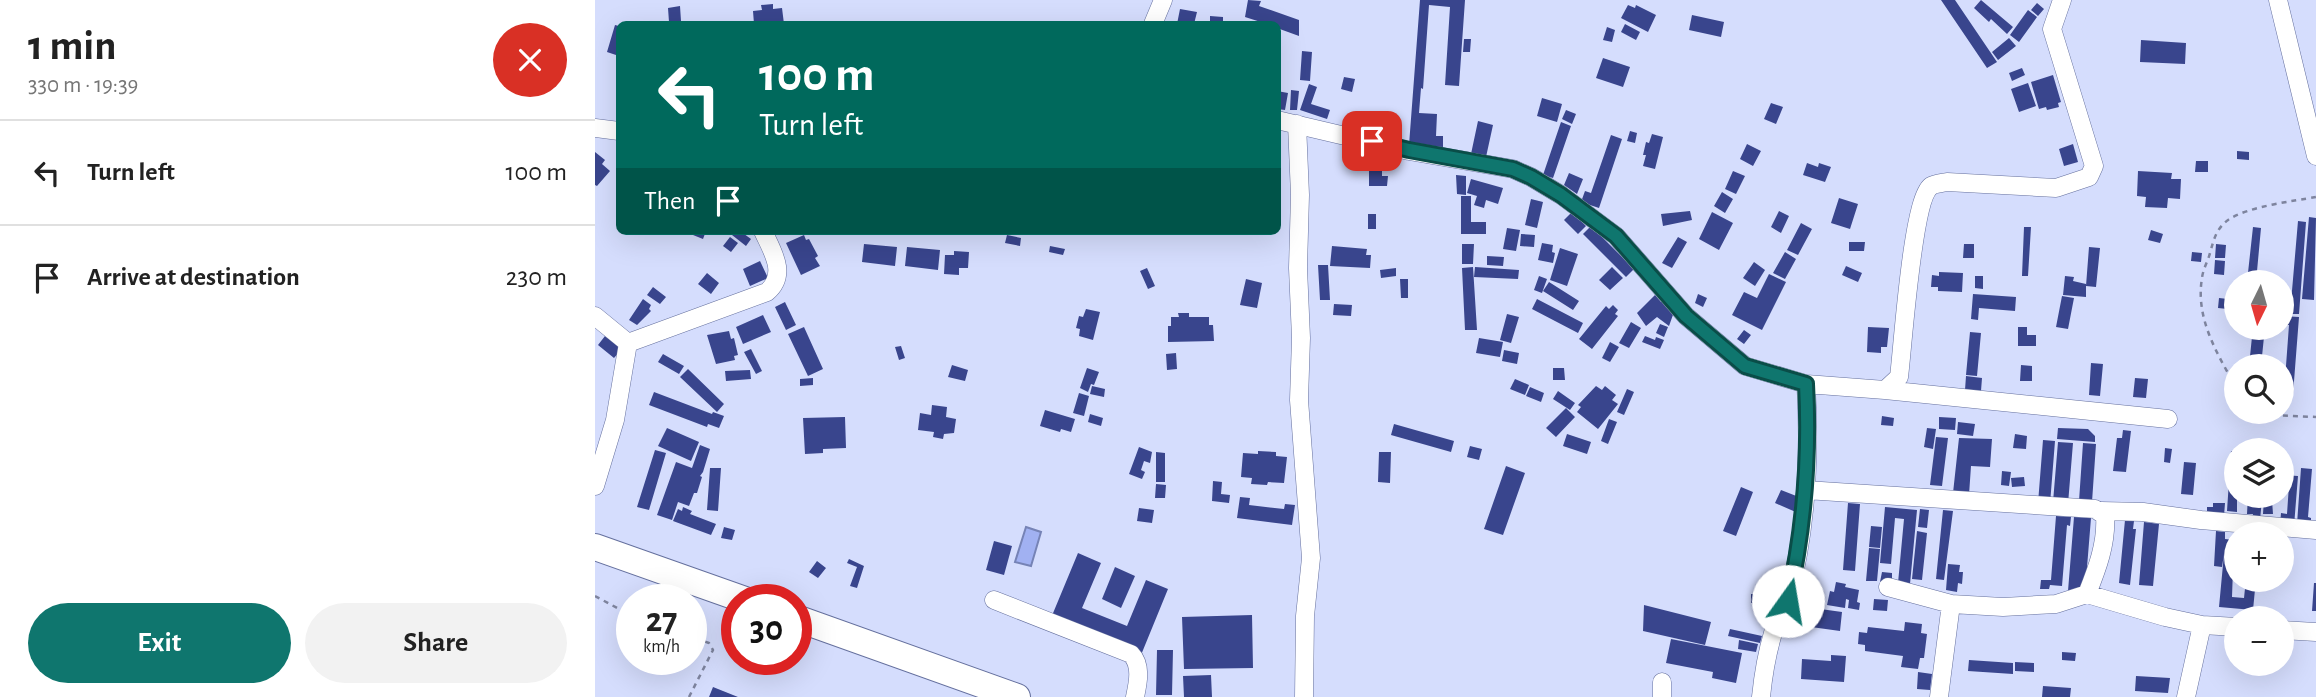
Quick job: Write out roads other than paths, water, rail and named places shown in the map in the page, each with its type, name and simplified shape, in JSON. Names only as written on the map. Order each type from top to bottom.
[{"type":"highway","points":[[595,547],[721,592]]},
{"type":"highway","points":[[812,624],[991,693],[1017,697]]},
{"type":"street","points":[[1154,21],[1163,0]]},
{"type":"street","points":[[1885,390],[1899,377],[1913,243],[1924,197],[1931,186],[1947,182],[2056,188],[2089,177],[2094,166],[2052,29],[2062,0]]},
{"type":"street","points":[[2279,0],[2316,156]]},
{"type":"street","points":[[1281,121],[1409,150],[1513,169],[1531,177],[1561,195],[1616,236],[1686,316],[1745,366],[1806,384],[2168,419]]},
{"type":"street","points":[[1297,124],[1300,195],[1299,400],[1311,558],[1305,615],[1304,697]]},
{"type":"street","points":[[595,128],[616,131]]},
{"type":"street","points":[[628,343],[767,292],[774,285],[778,270],[765,235]]},
{"type":"street","points":[[595,316],[628,343]]},
{"type":"street","points":[[595,486],[615,420],[628,343]]},
{"type":"street","points":[[1761,697],[1773,633],[1788,601],[1803,528],[1808,415],[1806,384]]},
{"type":"street","points":[[1806,490],[2143,512],[2316,530]]},
{"type":"street","points":[[2087,594],[2097,571],[2102,547],[2105,516],[2101,511]]},
{"type":"street","points":[[1888,587],[1951,604],[2033,607],[2056,604],[2087,594],[2165,617],[2202,625],[2224,626]]},
{"type":"street","points":[[994,600],[1131,653],[1138,667],[1135,697]]},
{"type":"street","points":[[1939,697],[1951,604]]},
{"type":"street","points":[[2186,697],[2202,625]]},
{"type":"street","points":[[2294,631],[2316,632]]},
{"type":"water","points":[[1026,527],[1041,532],[1031,566],[1015,562]]}]
